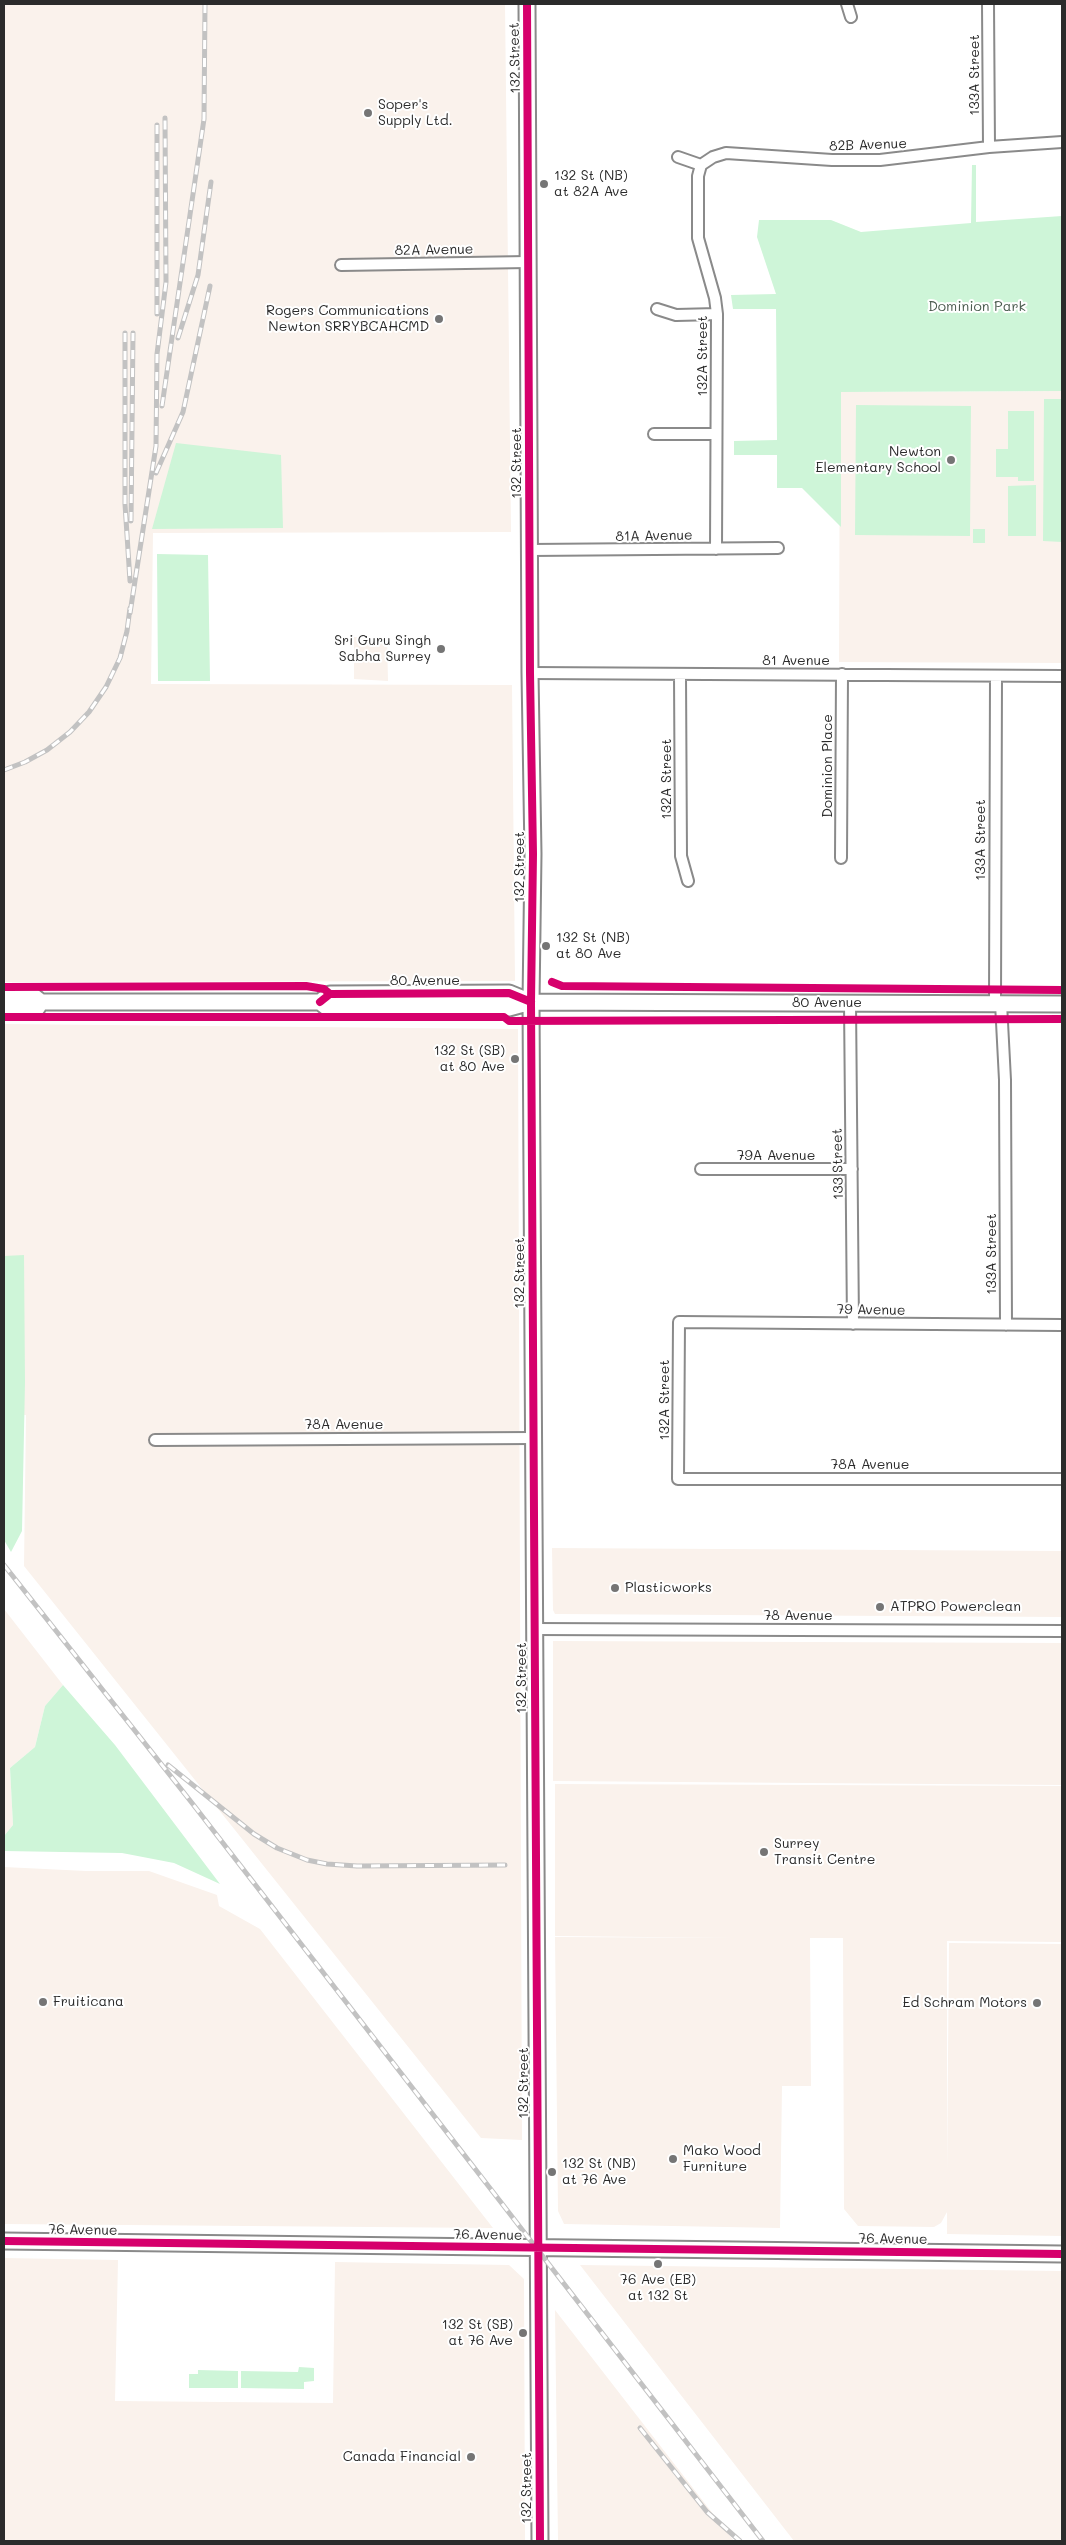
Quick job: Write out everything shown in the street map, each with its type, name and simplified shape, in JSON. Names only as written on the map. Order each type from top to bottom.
[{"type":"main road","name":"132 Street","points":[[527,4],[530,673],[533,854],[531,1002],[540,2541]]},
{"type":"main road","name":"80 Avenue","points":[[4,995],[32,994],[41,1002],[320,1002],[330,994],[509,993],[531,1002],[1062,1004]]},
{"type":"main road","name":"80 Avenue","points":[[4,1008],[37,1008],[41,1002]]},
{"type":"main road","name":"76 Avenue","points":[[4,2241],[1062,2254]]},
{"type":"street","points":[[847,4],[851,16]]},
{"type":"street","name":"133A Street","points":[[988,4],[989,147]]},
{"type":"street","name":"82B Avenue","points":[[701,165],[713,157],[726,153],[852,161],[906,158],[989,147],[1062,142]]},
{"type":"street","points":[[678,157],[701,165]]},
{"type":"street","name":"132A Street","points":[[701,165],[698,176],[698,238],[715,298],[717,314],[716,549]]},
{"type":"street","name":"82A Avenue","points":[[341,265],[528,262]]},
{"type":"street","points":[[658,308],[676,315],[717,314]]},
{"type":"street","points":[[654,434],[716,434]]},
{"type":"street","name":"81A Avenue","points":[[530,550],[778,548]]},
{"type":"street","name":"81 Avenue","points":[[530,673],[1062,676]]},
{"type":"street","name":"Dominion Place","points":[[841,858],[842,674]]},
{"type":"street","name":"132A Street","points":[[680,675],[680,856],[688,881]]},
{"type":"street","name":"133A Street","points":[[996,677],[998,1003],[1005,1088],[1006,1325]]},
{"type":"street","name":"133 Street","points":[[850,1003],[853,1324]]},
{"type":"street","name":"79A Avenue","points":[[700,1170],[852,1170]]},
{"type":"street","name":"132A Street","points":[[678,1479],[679,1322]]},
{"type":"street","name":"79 Avenue","points":[[679,1322],[1062,1325]]},
{"type":"street","name":"78A Avenue","points":[[155,1440],[534,1438]]},
{"type":"street","name":"78A Avenue","points":[[678,1479],[1062,1479]]},
{"type":"street","name":"78 Avenue","points":[[534,1629],[1062,1631]]},
{"type":"shaded area","points":[[4,4],[505,4],[511,532],[153,533],[151,684],[512,685],[515,981],[4,982]]},
{"type":"shaded area","name":"Newton Elementary School","points":[[1062,391],[1062,663],[839,662],[840,392]]},
{"type":"shaded area","points":[[354,637],[387,637],[388,681],[354,679]]},
{"type":"shaded area","points":[[4,1024],[518,1029],[522,2140],[481,2138],[24,1566],[26,1415],[4,1415]]},
{"type":"shaded area","points":[[552,1548],[1062,1551],[1062,1617],[555,1614],[553,1610]]},
{"type":"shaded area","points":[[4,1609],[63,1685],[45,1706],[35,1747],[10,1768],[13,1825],[4,1836]]},
{"type":"shaded area","points":[[553,1641],[1062,1643],[1062,1785],[553,1781]]},
{"type":"shaded area","points":[[555,1784],[1062,1786],[1062,1942],[947,1941],[947,2175],[949,1943],[1062,1944],[1062,2236],[947,2234],[947,2212],[941,2223],[934,2227],[858,2226],[844,2209],[843,1938],[810,1938],[811,2086],[782,2086],[780,2228],[564,2224],[558,2211],[555,1937],[739,1938],[555,1936]]},
{"type":"shaded area","points":[[4,1867],[86,1871],[149,1871],[217,1895],[219,1906],[260,1929],[493,2228],[4,2224]]},
{"type":"shaded area","points":[[4,2258],[118,2260],[115,2401],[333,2403],[335,2262],[509,2265],[524,2279],[525,2541],[4,2541]]},
{"type":"shaded area","points":[[580,2265],[1062,2271],[1062,2541],[794,2541]]},
{"type":"shaded area","points":[[555,2310],[734,2541],[558,2541]]},
{"type":"green space","name":"Dominion Park","points":[[972,165],[976,165],[976,222],[1062,216],[1062,391],[841,392],[841,527],[802,488],[777,488],[777,455],[734,455],[734,441],[777,440],[776,309],[733,309],[731,295],[776,294],[757,237],[759,220],[831,220],[861,232],[971,223]]},
{"type":"green space","points":[[1044,399],[1062,399],[1062,542],[1043,541]]},
{"type":"green space","points":[[856,405],[971,406],[970,536],[855,535]]},
{"type":"green space","points":[[1008,411],[1034,411],[1034,481],[1018,481],[1018,477],[996,477],[996,449],[1008,449]]},
{"type":"green space","points":[[176,443],[281,455],[283,528],[152,529]]},
{"type":"green space","points":[[1036,485],[1036,536],[1008,536],[1008,486]]},
{"type":"green space","points":[[973,529],[985,529],[985,543],[973,543]]},
{"type":"green space","points":[[157,554],[208,555],[210,681],[158,681]]},
{"type":"green space","points":[[24,1255],[25,1382],[22,1531],[11,1552],[4,1540],[4,1256]]},
{"type":"green space","points":[[63,1685],[115,1745],[220,1884],[174,1863],[122,1853],[4,1851],[4,1836],[13,1825],[10,1768],[35,1747],[45,1706]]},
{"type":"green space","points":[[299,2367],[314,2368],[314,2381],[304,2382],[304,2389],[241,2388],[241,2371],[298,2372]]},
{"type":"green space","points":[[198,2370],[238,2371],[238,2388],[189,2388],[189,2374],[198,2374]]},
{"type":"railway","points":[[162,406],[204,119],[205,4]]},
{"type":"railway","points":[[130,613],[156,446],[157,354],[166,282],[165,118]]},
{"type":"railway","points":[[157,125],[157,314]]},
{"type":"railway","points":[[178,338],[198,275],[211,182]]},
{"type":"railway","points":[[156,473],[183,412],[210,286]]},
{"type":"railway","points":[[125,333],[125,504],[130,581]]},
{"type":"railway","points":[[131,521],[133,333]]},
{"type":"railway","points":[[4,770],[25,762],[47,750],[70,732],[89,712],[106,687],[120,658],[127,631],[130,608]]},
{"type":"railway","points":[[4,1565],[192,1803],[763,2541]]},
{"type":"railway","points":[[168,1765],[254,1834],[277,1848],[307,1860],[327,1864],[357,1866],[505,1865]]},
{"type":"railway","points":[[640,2428],[707,2512],[740,2541]]},
{"type":"cycle path","points":[[527,4],[530,673],[533,854],[531,1002],[540,2541]]},
{"type":"cycle path","points":[[552,982],[562,986],[1062,990]]},
{"type":"cycle path","points":[[4,987],[306,986],[324,989],[330,994]]},
{"type":"cycle path","points":[[320,1002],[330,994],[509,993],[531,1002]]},
{"type":"cycle path","points":[[4,1017],[504,1017],[509,1021],[1062,1019]]},
{"type":"cycle path","points":[[4,2241],[1062,2254]]},
{"type":"place","name":"Soper's Supply Ltd.","points":[[368,113]]},
{"type":"place","name":"132 St (NB) at 82A Ave","points":[[544,184]]},
{"type":"place","name":"Rogers Communications Newton SRRYBCAHCMD","points":[[439,319]]},
{"type":"place","name":"Newton Elementary School","points":[[951,460]]},
{"type":"place","name":"Sri Guru Singh Sabha Surrey","points":[[441,649]]},
{"type":"place","name":"132 St (NB) at 80 Ave","points":[[546,946]]},
{"type":"place","name":"132 St (SB) at 80 Ave","points":[[515,1059]]},
{"type":"place","name":"Plasticworks","points":[[615,1588]]},
{"type":"place","name":"ATPRO Powerclean","points":[[880,1607]]},
{"type":"place","name":"Surrey Transit Centre","points":[[764,1852]]},
{"type":"place","name":"Fruiticana","points":[[43,2002]]},
{"type":"place","name":"Ed Schram Motors","points":[[1037,2003]]},
{"type":"place","name":"Mako Wood Furniture","points":[[673,2159]]},
{"type":"place","name":"132 St (NB) at 76 Ave","points":[[552,2172]]},
{"type":"place","name":"76 Ave (EB) at 132 St","points":[[658,2264]]},
{"type":"place","name":"132 St (SB) at 76 Ave","points":[[523,2333]]},
{"type":"place","name":"Canada Financial","points":[[471,2457]]}]
